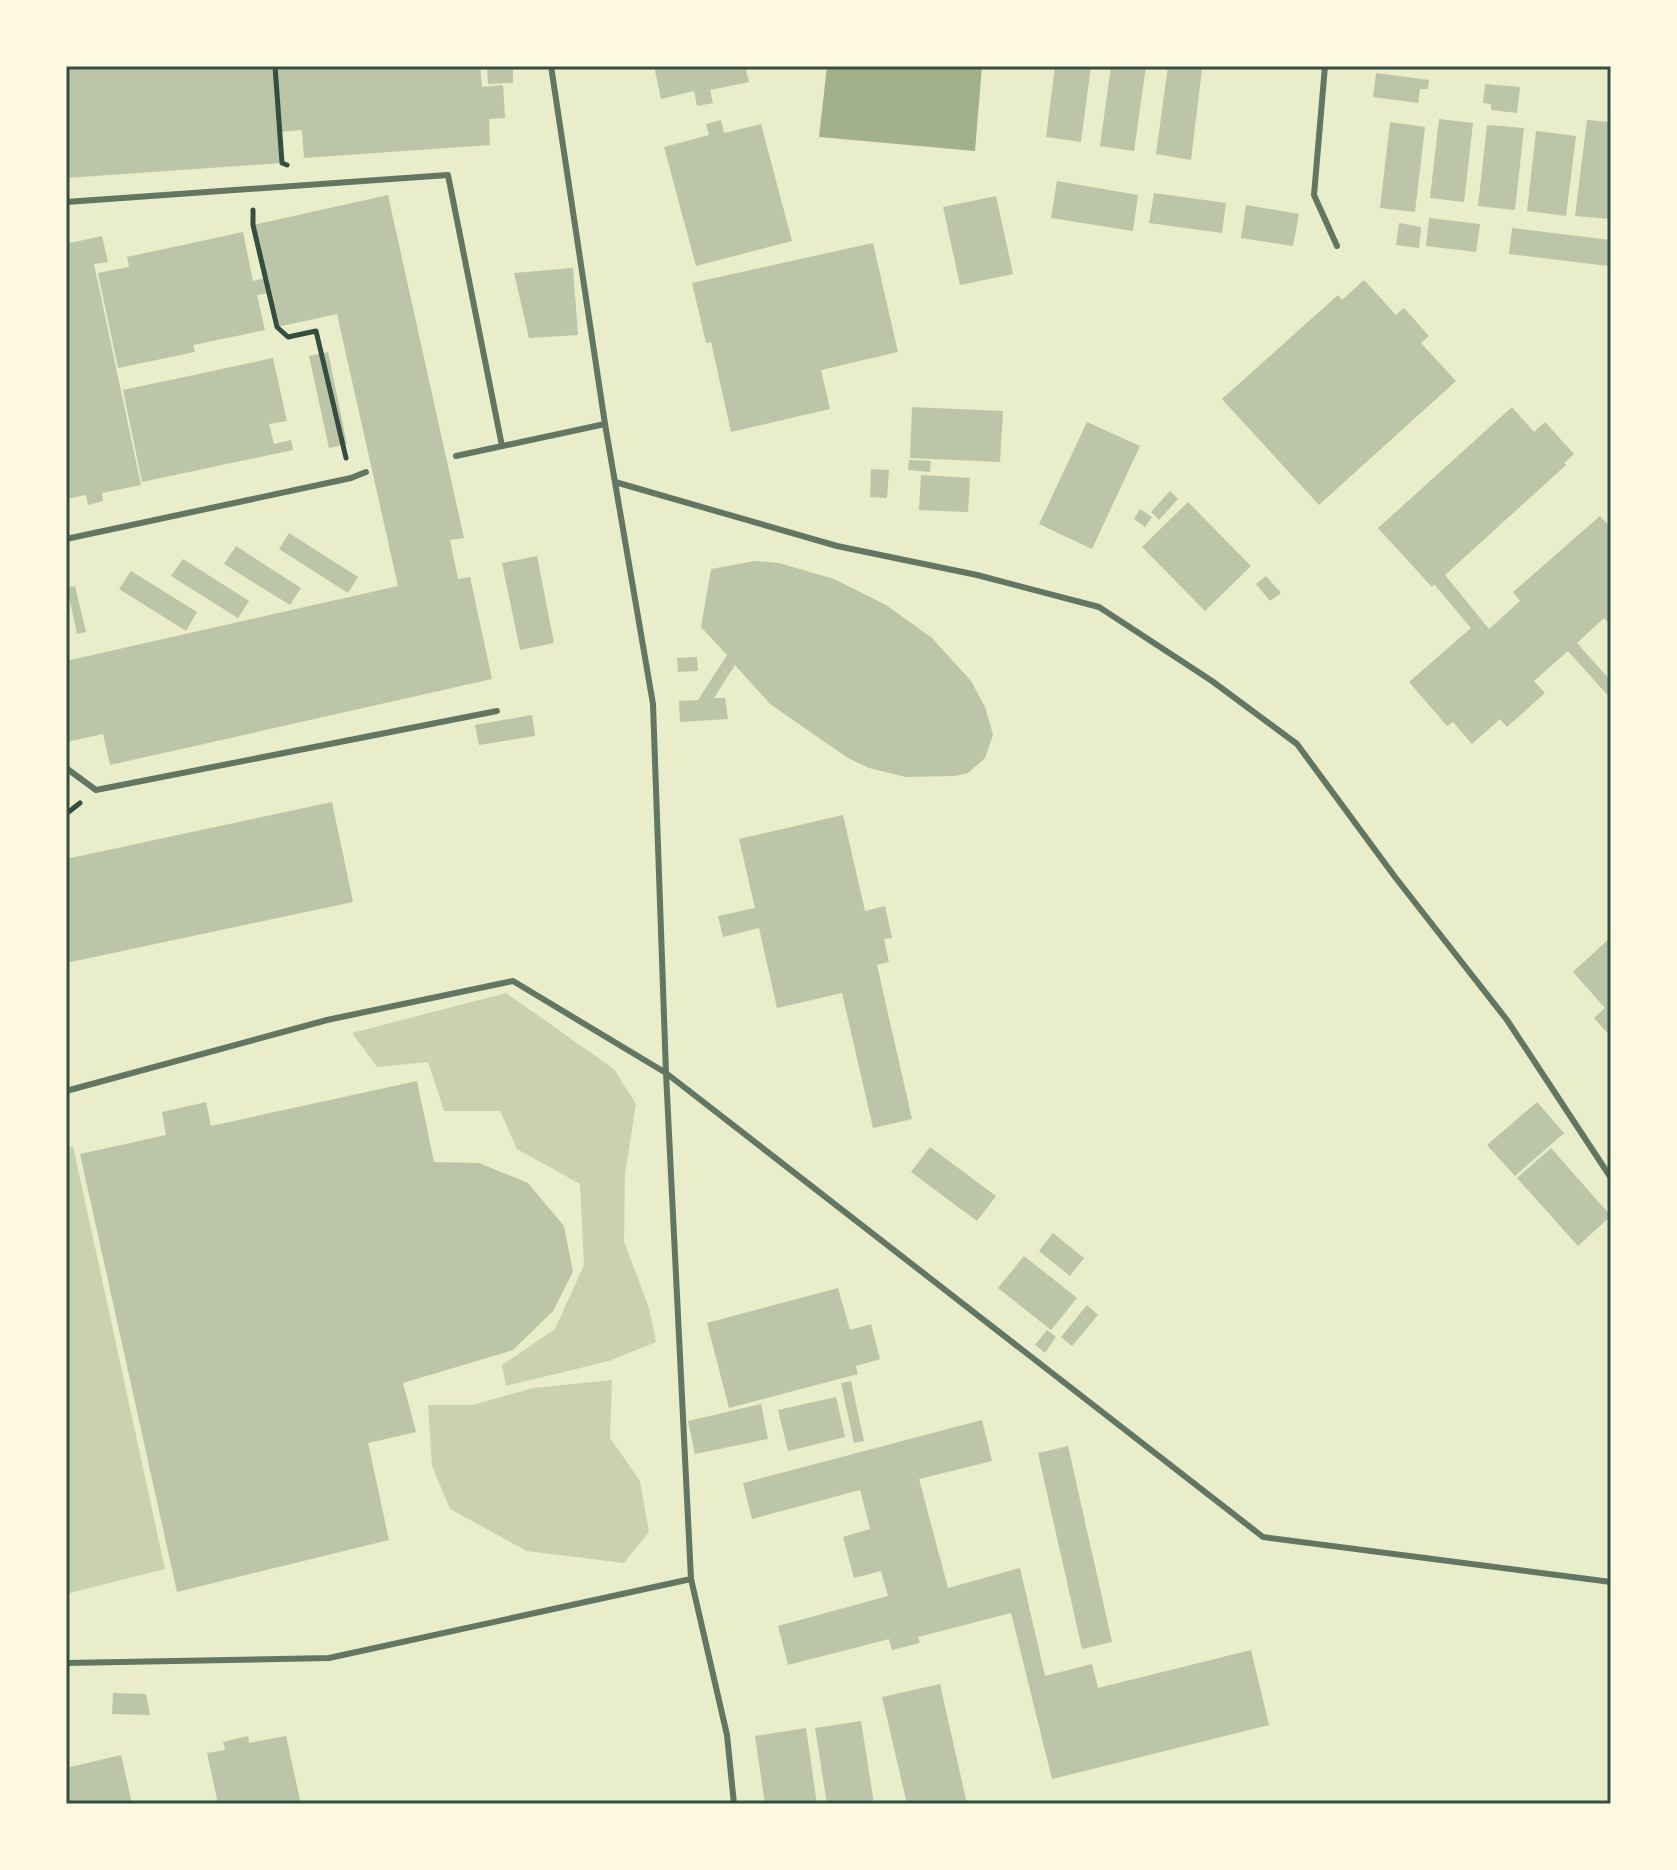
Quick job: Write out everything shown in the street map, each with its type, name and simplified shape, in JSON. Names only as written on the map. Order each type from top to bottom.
[{"type":"lane","points":[[551,66],[605,424],[653,704],[666,1073],[691,1579],[727,1735],[734,1804]]},
{"type":"lane","points":[[1325,66],[1314,195],[1337,246]]},
{"type":"lane","points":[[66,202],[448,175],[502,446]]},
{"type":"lane","points":[[456,456],[605,424]]},
{"type":"lane","points":[[66,539],[351,478],[366,472]]},
{"type":"lane","points":[[615,482],[837,546],[977,575],[1099,607],[1212,681],[1297,744],[1395,877],[1507,1020],[1611,1178]]},
{"type":"lane","points":[[66,768],[96,790],[497,711]]},
{"type":"lane","points":[[66,1091],[327,1020],[513,981],[666,1073],[1263,1537],[1611,1582]]},
{"type":"lane","points":[[66,1663],[329,1658],[691,1579]]},
{"type":"path","points":[[275,66],[282,163],[323,184]]},
{"type":"path","points":[[253,189],[253,225],[277,327],[288,337],[316,331],[351,478]]},
{"type":"shaded area","points":[[827,66],[982,66],[975,151],[819,137]]},
{"type":"shaded area","points":[[506,993],[614,1069],[636,1104],[625,1174],[624,1241],[649,1308],[656,1342],[609,1361],[506,1386],[502,1365],[555,1329],[584,1265],[580,1184],[517,1149],[500,1111],[444,1111],[428,1062],[377,1067],[352,1033]]},
{"type":"shaded area","points":[[73,1146],[165,1569],[66,1594],[66,1148]]},
{"type":"shaded area","points":[[612,1380],[610,1438],[640,1481],[649,1532],[624,1563],[527,1551],[450,1509],[432,1466],[428,1405],[472,1405],[533,1388]]},
{"type":"building","points":[[66,66],[480,66],[482,87],[503,85],[505,118],[489,119],[490,145],[304,158],[302,130],[280,132],[282,163],[66,178]]},
{"type":"building","points":[[487,66],[513,66],[513,83],[488,84]]},
{"type":"building","points":[[654,66],[745,66],[749,82],[710,90],[713,103],[697,106],[694,91],[661,99]]},
{"type":"building","points":[[1055,66],[1091,66],[1081,142],[1046,137]]},
{"type":"building","points":[[1111,66],[1146,66],[1134,151],[1100,146]]},
{"type":"building","points":[[1168,66],[1202,69],[1191,160],[1156,154]]},
{"type":"building","points":[[1376,73],[1429,80],[1428,89],[1420,89],[1418,103],[1373,97]]},
{"type":"building","points":[[1485,84],[1520,87],[1517,113],[1491,110],[1491,104],[1483,103]]},
{"type":"building","points":[[1439,119],[1473,123],[1464,202],[1430,198]]},
{"type":"building","points":[[721,120],[724,133],[761,124],[792,241],[696,266],[664,147],[709,135],[706,124]]},
{"type":"building","points":[[1587,120],[1611,122],[1610,219],[1575,216]]},
{"type":"building","points":[[1390,122],[1425,127],[1415,212],[1380,208]]},
{"type":"building","points":[[1487,125],[1524,128],[1515,210],[1478,206]]},
{"type":"building","points":[[1536,131],[1576,136],[1566,216],[1527,211]]},
{"type":"building","points":[[1057,181],[1138,195],[1133,231],[1051,218]]},
{"type":"building","points":[[1154,193],[1226,203],[1222,233],[1149,223]]},
{"type":"building","points":[[388,195],[464,538],[450,540],[458,579],[470,577],[492,679],[110,765],[103,734],[66,742],[66,661],[398,586],[337,314],[277,327],[269,293],[257,295],[265,330],[193,345],[195,352],[118,368],[98,273],[129,267],[127,257],[243,232],[253,281],[265,278],[253,225]]},
{"type":"building","points":[[996,196],[1013,274],[960,285],[943,207]]},
{"type":"building","points":[[1246,205],[1299,214],[1293,246],[1241,238]]},
{"type":"building","points":[[1429,218],[1480,224],[1476,252],[1426,246]]},
{"type":"building","points":[[1399,223],[1421,227],[1419,248],[1396,245]]},
{"type":"building","points":[[1512,228],[1611,240],[1608,266],[1509,254]]},
{"type":"building","points":[[66,232],[70,243],[102,236],[108,262],[94,264],[141,485],[102,493],[103,501],[88,505],[86,495],[66,499]]},
{"type":"building","points":[[873,243],[898,352],[821,370],[830,409],[731,432],[711,342],[706,343],[692,283]]},
{"type":"building","points":[[573,268],[578,335],[529,338],[514,273]]},
{"type":"building","points":[[1364,280],[1396,315],[1404,308],[1429,336],[1421,343],[1456,381],[1319,505],[1222,399],[1338,295],[1342,300]]},
{"type":"building","points":[[328,352],[347,444],[329,448],[309,356]]},
{"type":"building","points":[[273,358],[287,421],[269,424],[274,444],[291,440],[293,450],[142,482],[123,390]]},
{"type":"building","points":[[912,407],[1003,411],[1000,462],[910,458]]},
{"type":"building","points":[[1512,407],[1534,432],[1545,422],[1574,454],[1564,463],[1566,465],[1445,575],[1489,629],[1520,601],[1513,592],[1600,516],[1611,528],[1611,626],[1604,618],[1577,643],[1611,681],[1611,699],[1568,651],[1534,681],[1545,693],[1507,727],[1500,719],[1472,744],[1453,722],[1447,726],[1409,682],[1471,628],[1434,584],[1432,587],[1378,528]]},
{"type":"building","points":[[1087,422],[1140,446],[1092,549],[1039,524]]},
{"type":"building","points":[[909,460],[931,461],[930,472],[908,470]]},
{"type":"building","points":[[871,469],[889,470],[887,498],[870,497]]},
{"type":"building","points":[[921,475],[970,478],[968,512],[919,510]]},
{"type":"building","points":[[1170,491],[1178,499],[1159,520],[1151,512]]},
{"type":"building","points":[[1188,502],[1251,566],[1205,611],[1142,547]]},
{"type":"building","points":[[1140,509],[1152,517],[1145,527],[1134,519]]},
{"type":"building","points":[[289,533],[358,577],[348,593],[279,549]]},
{"type":"building","points":[[236,546],[301,588],[290,605],[224,564]]},
{"type":"building","points":[[537,556],[554,643],[520,650],[502,563]]},
{"type":"building","points":[[183,559],[249,601],[238,618],[171,576]]},
{"type":"building","points":[[755,561],[779,563],[834,579],[886,605],[932,638],[971,681],[985,707],[993,735],[985,758],[968,773],[955,776],[906,777],[869,768],[848,758],[770,704],[735,665],[714,698],[725,698],[728,719],[680,722],[679,701],[698,700],[727,655],[701,627],[711,569]]},
{"type":"building","points":[[131,571],[197,612],[186,631],[119,589]]},
{"type":"building","points":[[1266,576],[1281,593],[1270,601],[1256,584]]},
{"type":"building","points":[[75,586],[86,632],[77,634],[67,588]]},
{"type":"building","points":[[697,657],[698,671],[678,672],[677,658]]},
{"type":"building","points":[[532,715],[535,736],[479,745],[475,725]]},
{"type":"building","points":[[332,802],[353,902],[66,963],[66,859]]},
{"type":"building","points":[[843,815],[865,911],[885,906],[892,938],[884,939],[889,962],[877,965],[912,1119],[873,1128],[842,993],[777,1008],[759,928],[723,937],[718,916],[755,908],[739,839]]},
{"type":"building","points":[[1611,937],[1611,1037],[1594,1018],[1605,1008],[1573,972]]},
{"type":"building","points":[[417,1081],[434,1162],[479,1163],[528,1183],[564,1226],[573,1272],[553,1311],[513,1350],[403,1383],[416,1432],[368,1443],[389,1540],[177,1592],[80,1154],[166,1135],[162,1112],[206,1102],[211,1126]]},
{"type":"building","points":[[1537,1102],[1564,1133],[1515,1176],[1487,1145]]},
{"type":"building","points":[[930,1147],[996,1196],[977,1221],[911,1172]]},
{"type":"building","points":[[1551,1148],[1611,1216],[1578,1246],[1517,1178]]},
{"type":"building","points":[[1053,1233],[1084,1258],[1070,1276],[1039,1251]]},
{"type":"building","points":[[1024,1256],[1077,1298],[1051,1330],[998,1288]]},
{"type":"building","points":[[838,1288],[850,1330],[871,1324],[880,1359],[856,1366],[858,1374],[729,1408],[707,1323]]},
{"type":"building","points":[[1087,1305],[1098,1315],[1072,1346],[1061,1337]]},
{"type":"building","points":[[1047,1330],[1056,1337],[1045,1353],[1035,1345]]},
{"type":"building","points":[[851,1381],[864,1441],[854,1443],[841,1383]]},
{"type":"building","points":[[836,1397],[845,1437],[788,1451],[778,1410]]},
{"type":"building","points":[[761,1404],[768,1439],[695,1454],[688,1421]]},
{"type":"building","points":[[982,1420],[992,1461],[919,1479],[948,1588],[1020,1568],[1045,1676],[1092,1664],[1098,1688],[1251,1650],[1269,1725],[1052,1779],[1011,1613],[918,1637],[920,1643],[892,1650],[889,1639],[788,1665],[778,1626],[888,1596],[881,1571],[854,1578],[843,1537],[870,1529],[860,1490],[752,1519],[743,1483]]},
{"type":"building","points":[[1068,1446],[1112,1642],[1082,1649],[1038,1453]]},
{"type":"building","points":[[940,1684],[967,1804],[907,1804],[882,1697]]},
{"type":"building","points":[[113,1693],[146,1694],[150,1715],[112,1714]]},
{"type":"building","points":[[861,1721],[874,1804],[827,1804],[815,1728]]},
{"type":"building","points":[[806,1728],[817,1804],[765,1804],[755,1736]]},
{"type":"building","points":[[248,1736],[249,1743],[286,1736],[301,1804],[218,1804],[207,1753],[225,1750],[223,1742]]},
{"type":"building","points":[[121,1755],[132,1804],[66,1804],[66,1768]]}]
